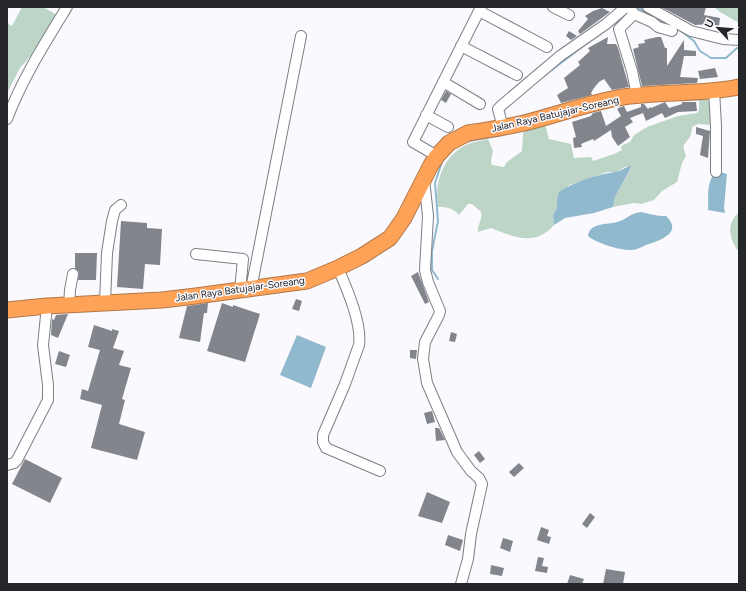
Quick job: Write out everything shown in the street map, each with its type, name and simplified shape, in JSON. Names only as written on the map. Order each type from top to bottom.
[{"type":"highway","name":"Jalan Raya Batujajar-Soreang","points":[[7,310],[47,306],[162,300],[307,281],[338,268],[376,248],[390,238],[404,218],[437,156],[449,143],[462,136],[527,122],[607,100],[637,95],[739,87]]},
{"type":"street","points":[[7,119],[18,93],[47,39],[67,7]]},
{"type":"street","points":[[553,7],[569,15]]},
{"type":"street","points":[[648,7],[692,31],[723,39],[739,40]]},
{"type":"street","points":[[437,156],[413,142],[480,9],[547,47]]},
{"type":"street","points":[[631,10],[658,27],[672,31]]},
{"type":"street","points":[[631,10],[619,29],[632,71],[637,95]]},
{"type":"street","points":[[500,127],[501,120],[498,108],[560,56],[631,10]]},
{"type":"street","points":[[246,290],[301,36]]},
{"type":"street","points":[[461,46],[516,75]]},
{"type":"street","points":[[443,82],[480,104]]},
{"type":"street","points":[[714,90],[716,172]]},
{"type":"street","points":[[426,116],[448,127]]},
{"type":"street","points":[[424,178],[428,216],[425,270],[428,282],[440,311],[425,342],[423,359],[427,383],[457,452],[471,471],[479,478],[482,484],[471,534],[468,559],[461,584]]},
{"type":"street","points":[[105,303],[107,252],[112,221],[115,210],[121,205]]},
{"type":"street","points":[[196,254],[243,259],[246,290]]},
{"type":"street","points":[[338,268],[360,330],[360,339],[344,384],[323,435],[323,442],[326,448],[380,471]]},
{"type":"street","points":[[69,305],[73,274]]},
{"type":"street","points":[[7,465],[14,463],[17,460],[48,400],[48,385],[43,344],[47,306]]},
{"type":"green space","points":[[22,7],[43,7],[57,15],[39,46],[20,68],[7,93],[7,23],[12,26]]},
{"type":"green space","points":[[714,7],[739,7],[739,23],[720,12]]},
{"type":"green space","points":[[708,99],[710,108],[710,125],[698,124],[692,127],[690,137],[684,145],[686,156],[682,163],[677,182],[662,191],[654,200],[641,204],[634,203],[613,207],[615,197],[632,167],[625,167],[616,172],[607,172],[569,185],[557,200],[557,208],[553,215],[554,225],[547,232],[532,238],[516,237],[491,228],[478,232],[481,212],[472,204],[468,204],[459,215],[450,208],[438,207],[437,189],[442,171],[451,156],[468,144],[488,139],[493,151],[491,161],[492,165],[504,167],[507,162],[522,151],[523,134],[526,128],[545,124],[549,139],[571,144],[574,158],[591,157],[593,161],[622,150],[621,146],[630,142],[634,135],[647,127],[678,116],[697,113],[699,110],[699,100]]},
{"type":"green space","points":[[739,210],[739,252],[732,240],[730,226]]},
{"type":"water","points":[[632,166],[615,197],[613,207],[594,213],[565,218],[554,225],[553,215],[557,208],[559,192],[586,179]]},
{"type":"water","points":[[718,171],[727,174],[724,208],[725,213],[708,210],[709,184],[714,174]]},
{"type":"water","points":[[641,212],[666,216],[671,222],[671,232],[663,239],[632,250],[609,246],[588,236],[589,232],[595,226],[620,221]]},
{"type":"water","points":[[297,335],[326,347],[311,388],[280,375]]},
{"type":"building","points":[[661,7],[706,7],[704,15],[720,18],[719,26],[710,24],[695,25]]},
{"type":"building","points":[[602,8],[610,12],[580,34],[578,31],[588,19],[585,16]]},
{"type":"building","points":[[569,31],[577,36],[571,40],[566,36]]},
{"type":"building","points":[[608,37],[607,44],[616,44],[618,48],[629,87],[612,90],[604,79],[594,88],[591,93],[592,95],[561,103],[557,95],[568,88],[564,78],[580,65],[578,62],[590,51],[588,48]]},
{"type":"building","points":[[661,37],[665,48],[667,48],[667,66],[684,40],[684,50],[696,51],[696,56],[684,56],[680,77],[698,78],[697,83],[642,86],[633,49],[639,47],[638,44],[645,43],[644,40]]},
{"type":"building","points":[[715,68],[718,77],[700,79],[698,71]]},
{"type":"building","points":[[446,91],[451,94],[446,103],[441,100]]},
{"type":"building","points":[[665,102],[669,108],[682,104],[682,102],[696,102],[697,111],[678,112],[665,118],[662,113],[646,121],[643,113],[630,118],[633,122],[625,127],[630,137],[618,146],[612,137],[611,130],[594,141],[593,139],[581,144],[582,147],[574,148],[573,138],[576,137],[572,122],[601,111],[606,126],[621,116],[617,109],[621,107],[624,106],[627,112],[641,107],[641,104],[644,104],[648,109]]},
{"type":"building","points":[[696,127],[710,131],[708,158],[700,155],[703,136],[696,134]]},
{"type":"building","points":[[121,221],[147,223],[147,228],[162,229],[160,265],[145,264],[143,289],[117,287]]},
{"type":"building","points":[[75,253],[97,253],[96,280],[78,280],[79,272],[75,268]]},
{"type":"building","points":[[418,272],[429,302],[425,304],[411,276]]},
{"type":"building","points":[[296,299],[302,301],[299,311],[292,309]]},
{"type":"building","points":[[208,303],[207,313],[204,313],[200,342],[179,338],[187,306]]},
{"type":"building","points":[[222,303],[260,314],[245,362],[207,351]]},
{"type":"building","points":[[68,314],[58,338],[51,335],[52,319],[54,320],[56,315]]},
{"type":"building","points":[[94,325],[112,331],[112,329],[119,331],[113,348],[124,351],[119,365],[131,368],[122,399],[125,400],[119,424],[145,432],[137,460],[91,448],[102,405],[80,399],[82,389],[88,391],[100,350],[88,347]]},
{"type":"building","points":[[451,332],[457,334],[455,342],[449,341]]},
{"type":"building","points":[[410,350],[417,350],[416,359],[410,358]]},
{"type":"building","points":[[59,351],[70,355],[66,367],[55,364]]},
{"type":"building","points":[[432,411],[435,422],[427,424],[424,413]]},
{"type":"building","points":[[435,428],[439,428],[445,440],[436,441]]},
{"type":"building","points":[[479,451],[485,459],[480,463],[474,455]]},
{"type":"building","points":[[25,459],[62,478],[50,503],[12,484]]},
{"type":"building","points":[[519,463],[524,468],[514,477],[509,472]]},
{"type":"building","points":[[427,492],[450,502],[442,523],[418,516]]},
{"type":"building","points":[[590,513],[595,517],[587,528],[582,524]]},
{"type":"building","points":[[541,527],[549,530],[547,536],[551,537],[549,544],[537,540]]},
{"type":"building","points":[[448,535],[463,540],[460,551],[445,545]]},
{"type":"building","points":[[503,538],[513,541],[510,552],[500,548]]},
{"type":"building","points":[[538,557],[544,558],[542,566],[548,567],[547,573],[535,571]]},
{"type":"building","points":[[491,565],[504,568],[502,576],[490,574]]},
{"type":"building","points":[[606,569],[625,572],[623,584],[603,584]]},
{"type":"building","points":[[570,575],[584,579],[582,584],[567,584]]},
{"type":"waterway","points":[[633,8],[637,7],[670,25]]},
{"type":"waterway","points":[[536,82],[628,12]]},
{"type":"waterway","points":[[681,31],[694,41],[700,51],[711,58],[726,58],[737,48],[739,48]]},
{"type":"waterway","points":[[469,141],[506,134]]},
{"type":"waterway","points":[[438,279],[432,270],[432,251],[438,221],[435,183],[442,162]]}]
